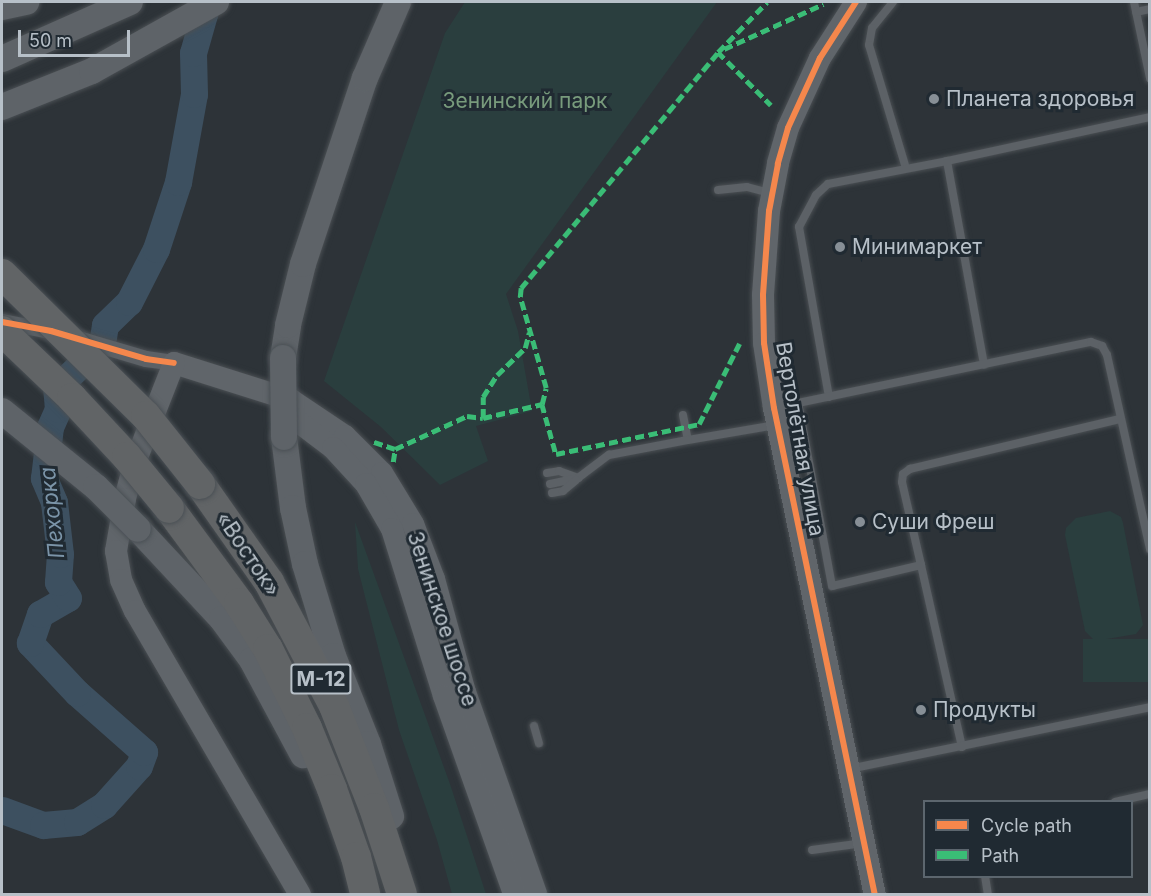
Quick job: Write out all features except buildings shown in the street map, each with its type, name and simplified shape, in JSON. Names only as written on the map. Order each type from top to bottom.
[{"type":"highway","name":"«Восток»","points":[[2,274],[138,408],[200,484],[269,582],[329,696],[374,808],[402,894]]},
{"type":"highway","name":"«Восток»","points":[[2,331],[75,402],[127,457],[169,508],[239,603],[268,649],[307,728],[356,857],[363,894]]},
{"type":"main road","points":[[2,7],[26,2]]},
{"type":"main road","points":[[2,107],[106,63],[216,2]]},
{"type":"main road","points":[[398,2],[365,78],[306,254],[288,325],[283,358],[284,436],[293,508],[305,564],[333,656],[368,744],[412,894]]},
{"type":"main road","name":"Вертолётная улица","points":[[856,2],[820,58],[788,128],[772,194],[765,242],[764,343],[776,416],[822,589],[849,769],[875,894]]},
{"type":"main road","points":[[2,59],[127,3]]},
{"type":"main road","points":[[300,894],[135,611],[121,580],[116,551],[125,499],[134,465],[174,363],[288,414],[333,448],[366,484],[392,529],[444,696],[514,894]]},
{"type":"main road","name":"Зенинское шоссе","points":[[174,363],[291,400],[345,435],[381,473],[413,524],[435,579],[465,692],[536,894]]},
{"type":"main road","points":[[2,411],[96,487],[222,619],[252,660],[292,730],[326,802],[363,894]]},
{"type":"street","points":[[2,322],[51,331],[138,357],[174,363]]},
{"type":"lane","points":[[893,2],[872,28],[869,45],[906,168]]},
{"type":"lane","points":[[1134,2],[1149,78]]},
{"type":"lane","points":[[1136,12],[1149,9]]},
{"type":"lane","points":[[829,397],[799,227],[816,195],[828,184],[1149,117]]},
{"type":"lane","points":[[947,161],[984,365]]},
{"type":"lane","points":[[718,189],[747,187],[772,194]]},
{"type":"lane","points":[[551,489],[578,478],[609,455],[688,440],[776,416],[798,403],[1091,342],[1102,346],[1107,355],[1149,549]]},
{"type":"lane","points":[[798,403],[822,589],[921,565]]},
{"type":"lane","points":[[683,416],[688,440]]},
{"type":"lane","points":[[962,747],[902,482],[903,474],[910,469],[1120,419]]},
{"type":"lane","points":[[547,473],[559,471],[578,478]]},
{"type":"lane","points":[[849,769],[1149,707]]},
{"type":"lane","points":[[534,726],[539,743]]},
{"type":"lane","points":[[1120,800],[1149,794]]},
{"type":"lane","points":[[812,850],[864,843]]},
{"type":"lane","points":[[985,878],[988,894]]},
{"type":"green space","name":"Зенинский парк","points":[[465,2],[717,2],[506,294],[518,331],[532,411],[476,426],[488,461],[440,485],[381,427],[324,381],[445,33]]},
{"type":"green space","points":[[1110,511],[1121,517],[1123,523],[1143,625],[1136,634],[1095,641],[1085,631],[1065,535],[1066,528],[1076,518]]},
{"type":"green space","points":[[355,522],[450,784],[486,894],[452,894],[437,840],[399,730],[358,569]]},
{"type":"green space","points":[[1083,639],[1149,639],[1149,682],[1083,682]]},
{"type":"waterway","name":"Пехорка","points":[[2,810],[43,825],[77,822],[104,805],[139,766],[144,752],[77,693],[30,643],[40,614],[68,598],[58,582],[60,554],[54,502],[44,478],[50,427],[58,409],[56,388],[102,344],[105,325],[129,302],[156,249],[178,182],[194,94],[193,53],[204,14],[204,2]]},
{"type":"marked path","points":[[542,404],[546,388],[520,297],[521,288],[718,52],[767,2]]},
{"type":"marked path","points":[[724,49],[823,4]]},
{"type":"marked path","points":[[718,52],[771,105]]},
{"type":"marked path","points":[[483,418],[483,397],[497,375],[525,348],[529,333]]},
{"type":"marked path","points":[[393,462],[395,449],[467,416],[483,418],[542,404],[556,454],[699,424],[741,340]]},
{"type":"marked path","points":[[374,442],[395,449]]},
{"type":"cycle path","points":[[856,2],[820,58],[788,128],[778,164],[769,211],[763,295],[764,343],[774,408],[875,894]]},
{"type":"cycle path","points":[[2,322],[51,331],[146,359],[174,363]]},
{"type":"place","name":"Планета здоровья","points":[[934,99]]},
{"type":"place","name":"Минимаркет","points":[[840,247]]},
{"type":"place","name":"Суши Фреш","points":[[860,522]]},
{"type":"place","name":"Продукты","points":[[921,710]]}]
